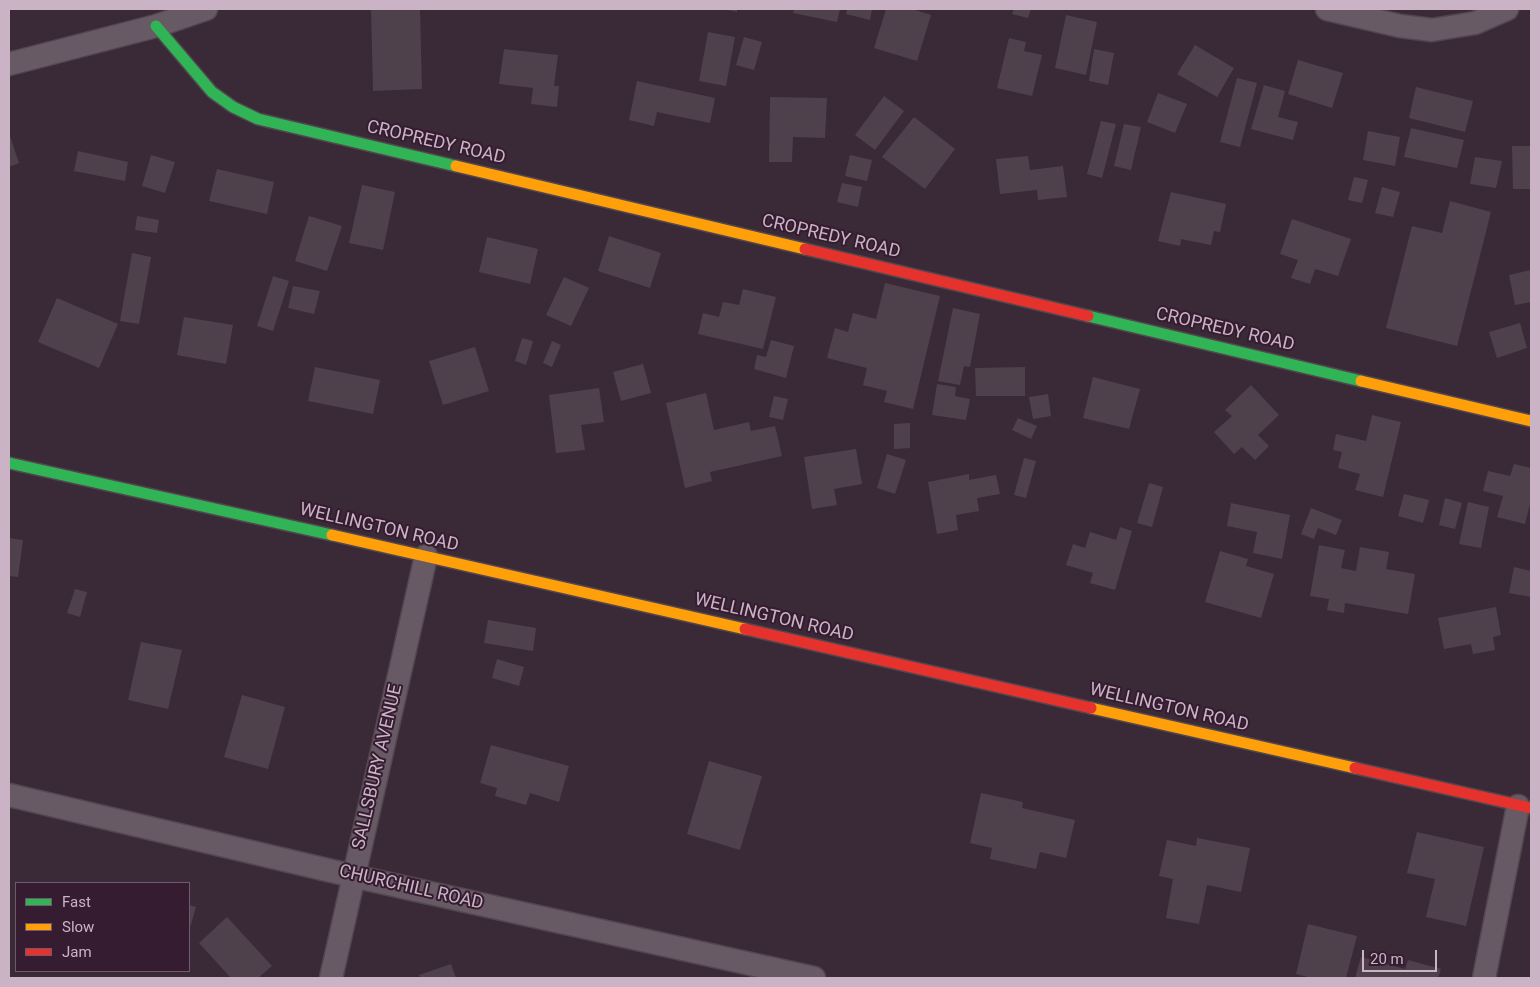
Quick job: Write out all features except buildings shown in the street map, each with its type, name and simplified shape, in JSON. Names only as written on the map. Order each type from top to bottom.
[{"type":"main road","name":"CROPREDY ROAD","points":[[156,26],[212,92],[233,107],[258,119],[1531,421]]},
{"type":"main road","name":"WELLINGTON ROAD","points":[[9,463],[426,556],[1525,807]]},
{"type":"street","points":[[9,64],[156,26],[206,9]]},
{"type":"street","points":[[1327,9],[1400,26],[1432,30],[1475,23],[1507,9]]},
{"type":"street","name":"SALLSBURY AVENUE","points":[[331,978],[426,556]]},
{"type":"street","name":"CHURCHILL ROAD","points":[[9,795],[353,876],[814,978]]},
{"type":"street","points":[[1484,978],[1525,807]]},
{"type":"traffic: fast","points":[[156,26],[212,92],[233,107],[258,119],[456,166]]},
{"type":"traffic: fast","points":[[1088,316],[1361,381]]},
{"type":"traffic: fast","points":[[9,463],[332,535]]},
{"type":"traffic: slow","points":[[456,166],[805,249]]},
{"type":"traffic: slow","points":[[1361,381],[1531,421]]},
{"type":"traffic: slow","points":[[332,535],[745,629]]},
{"type":"traffic: slow","points":[[1091,708],[1355,768]]},
{"type":"traffic: jam","points":[[805,249],[1088,316]]},
{"type":"traffic: jam","points":[[745,629],[1091,708]]},
{"type":"traffic: jam","points":[[1355,768],[1531,808]]}]
